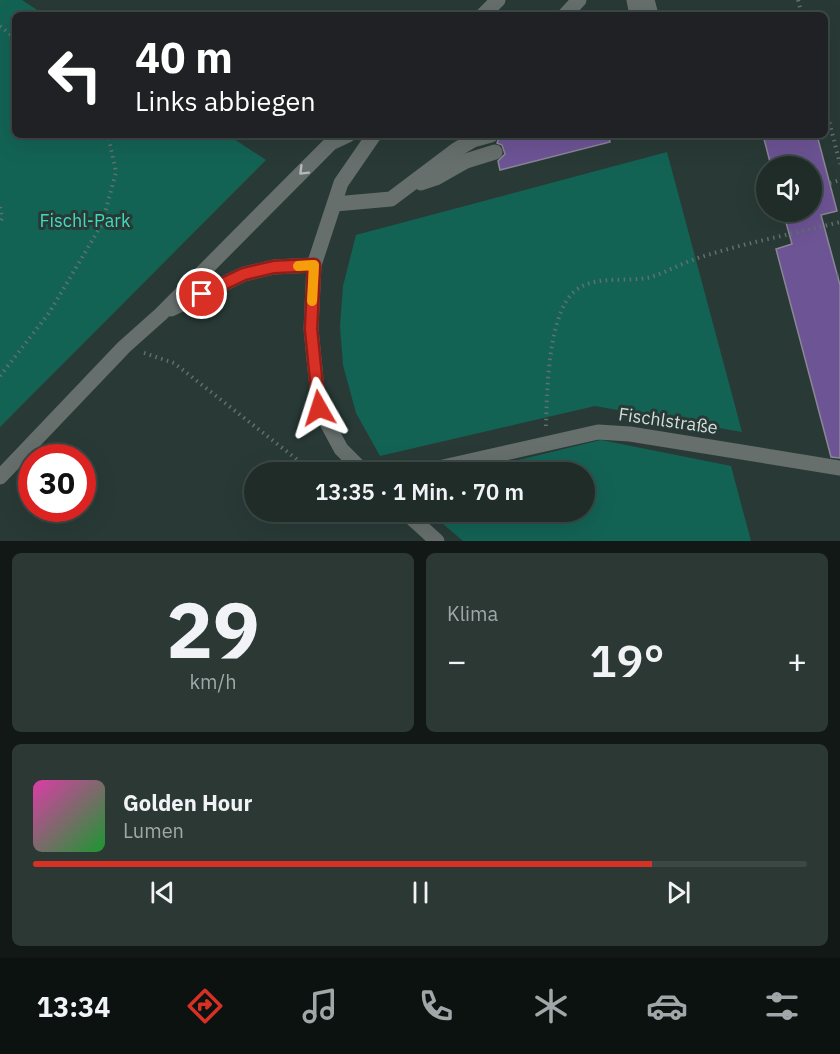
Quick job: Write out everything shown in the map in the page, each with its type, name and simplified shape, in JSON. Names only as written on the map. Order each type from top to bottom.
[{"type":"street","points":[[486,12],[498,0]]},
{"type":"street","points":[[568,12],[579,0]]},
{"type":"street","points":[[0,477],[124,347],[331,143],[342,138]]},
{"type":"street","points":[[353,462],[341,449],[319,408],[311,329],[314,265],[341,183],[372,138]]},
{"type":"street","points":[[335,204],[391,199],[456,150],[480,138]]},
{"type":"street","points":[[408,187],[436,178],[466,161],[495,152]]},
{"type":"street","points":[[160,314],[244,274],[274,267],[314,265]]},
{"type":"street","name":"Fischlstraße","points":[[465,462],[598,432],[630,434],[840,468]]},
{"type":"street","points":[[416,522],[437,541]]},
{"type":"path","points":[[0,26],[12,36]]},
{"type":"path","points":[[828,122],[840,164]]},
{"type":"path","points":[[0,376],[49,313],[102,224],[116,172],[109,138]]},
{"type":"path","points":[[830,183],[840,180]]},
{"type":"path","points":[[0,207],[2,218],[0,223]]},
{"type":"path","points":[[545,444],[548,374],[556,330],[567,301],[577,289],[592,282],[609,279],[650,277],[699,257],[840,222]]},
{"type":"path","points":[[124,347],[174,363],[300,462]]},
{"type":"green space","name":"Fischl-Park","points":[[0,0],[22,0],[40,12],[12,12],[12,138],[233,138],[266,160],[0,427]]},
{"type":"green space","points":[[667,152],[742,432],[595,406],[380,456],[356,413],[343,365],[340,326],[343,286],[356,235]]},
{"type":"green space","points":[[601,440],[731,466],[751,541],[463,541],[441,522],[595,522],[595,462],[510,462]]},
{"type":"building","points":[[499,138],[609,138],[610,142],[500,170],[498,161],[505,154],[502,145],[497,143]]},
{"type":"building","points":[[764,138],[818,138],[837,211],[822,215],[822,156],[768,156]]},
{"type":"building","points":[[822,219],[840,285],[840,458],[831,457],[776,249],[792,244],[786,222],[822,222]]},
{"type":"slow traffic","points":[[298,266],[314,265],[312,301]]},
{"type":"route","points":[[202,294],[244,274],[274,267],[314,265],[311,329],[319,408]]}]
